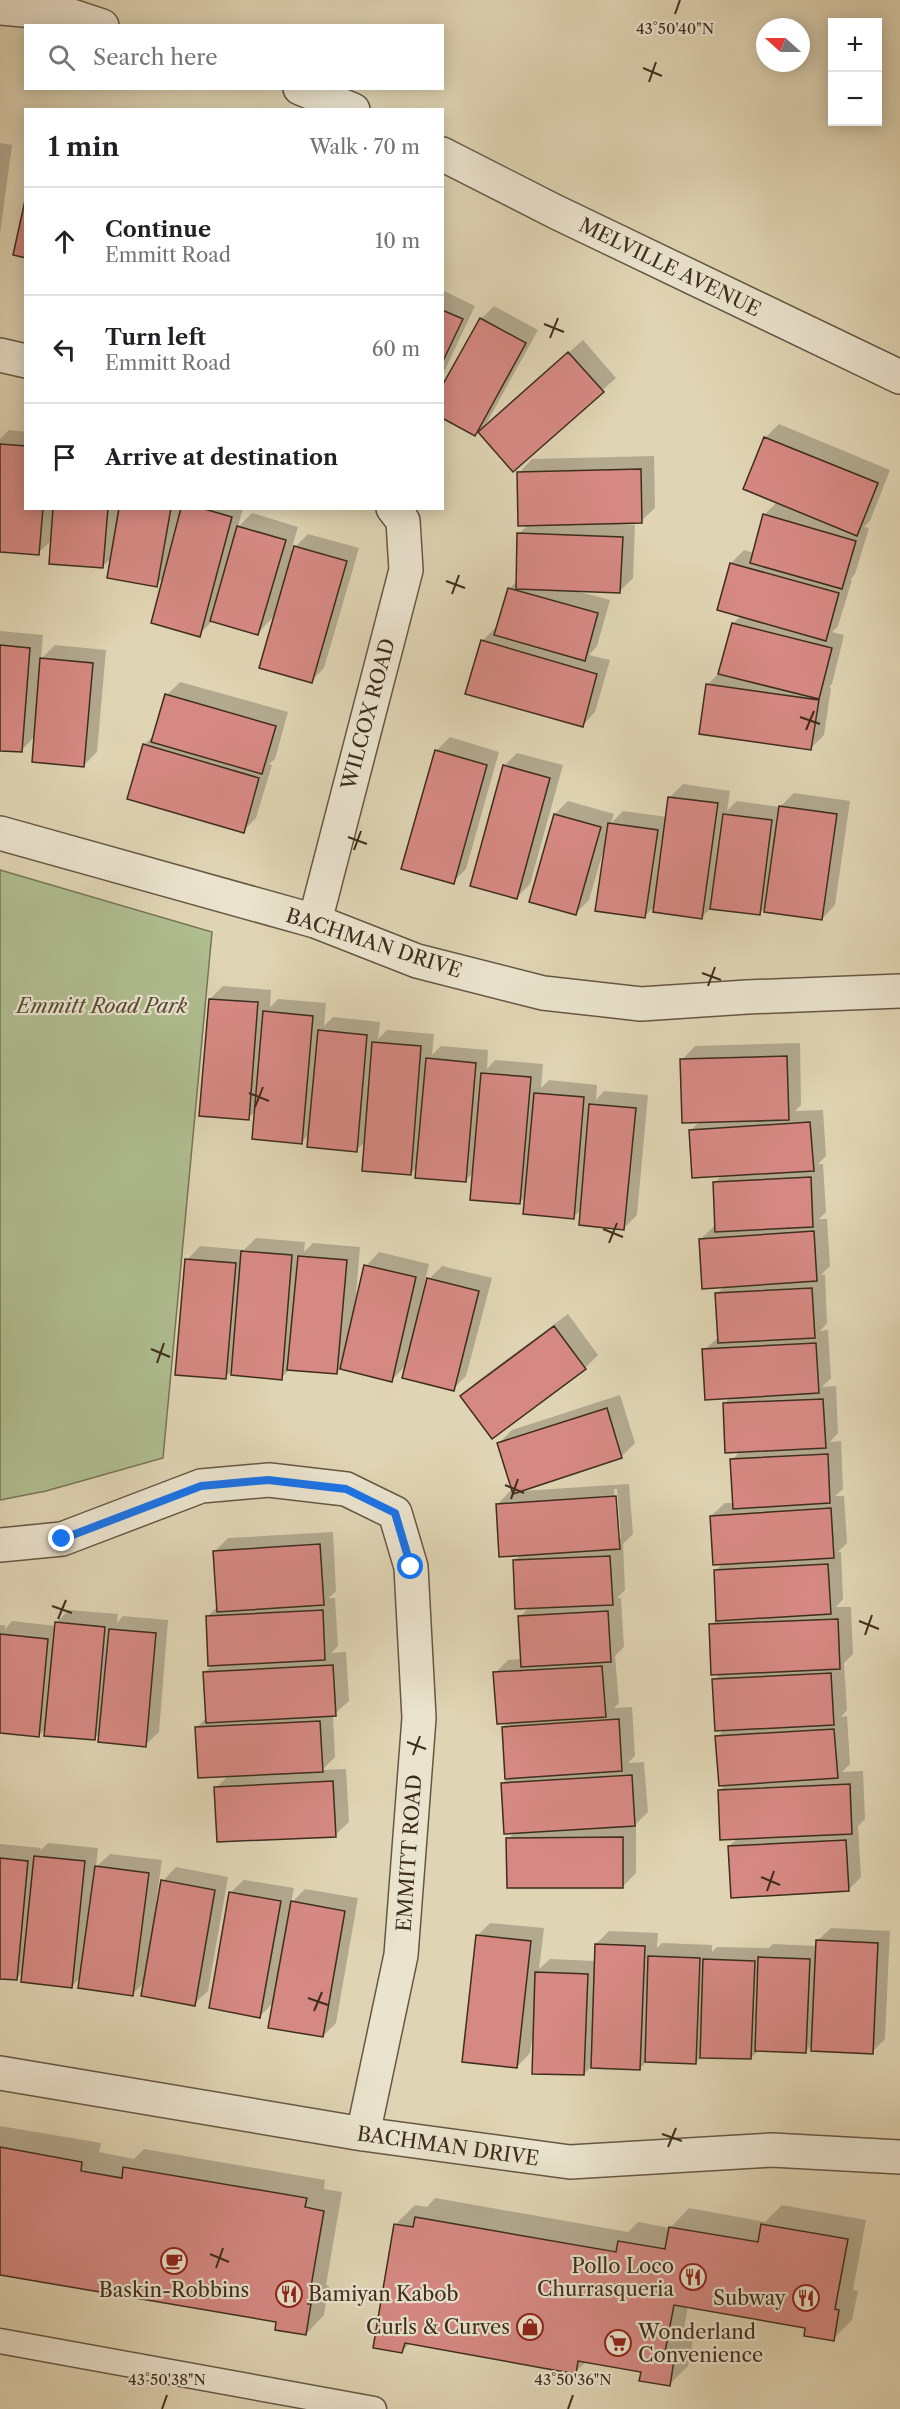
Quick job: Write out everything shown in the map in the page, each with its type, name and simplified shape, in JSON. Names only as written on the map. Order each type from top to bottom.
[{"type":"street","points":[[0,8],[66,14],[96,24]]},
{"type":"street","points":[[305,90],[348,108]]},
{"type":"street","name":"MELVILLE AVENUE","points":[[444,155],[556,212],[900,377]]},
{"type":"street","points":[[0,355],[24,361]]},
{"type":"street","name":"WILCOX ROAD","points":[[315,921],[406,570],[403,521],[395,510]]},
{"type":"street","name":"BACHMAN DRIVE","points":[[0,833],[315,921],[417,961],[554,994],[641,1004],[900,991]]},
{"type":"street","name":"EMMITT ROAD","points":[[0,1545],[62,1539],[201,1486],[268,1480],[346,1489],[395,1513],[411,1567],[419,1718],[401,1955],[363,2134]]},
{"type":"street","name":"BACHMAN DRIVE","points":[[0,2073],[363,2134],[570,2162],[772,2150],[900,2157]]},
{"type":"lane","points":[[0,2341],[374,2409]]},
{"type":"green space","name":"Emmitt Road Park","points":[[0,870],[212,932],[163,1458],[46,1491],[0,1500]]},
{"type":"building","points":[[24,205],[24,258],[13,255]]},
{"type":"building","points":[[444,311],[463,319],[444,359]]},
{"type":"building","points":[[480,318],[526,343],[475,436],[444,419],[444,382]]},
{"type":"building","points":[[568,352],[604,392],[513,472],[478,432]]},
{"type":"building","points":[[764,437],[878,483],[857,536],[743,489]]},
{"type":"building","points":[[0,444],[24,446],[24,510],[43,510],[39,555],[0,552]]},
{"type":"building","points":[[641,469],[642,523],[518,526],[517,472]]},
{"type":"building","points":[[53,510],[108,510],[103,568],[49,564]]},
{"type":"building","points":[[119,510],[171,510],[157,587],[107,578]]},
{"type":"building","points":[[180,510],[208,510],[232,517],[200,637],[151,623]]},
{"type":"building","points":[[763,514],[856,541],[842,589],[750,563]]},
{"type":"building","points":[[237,526],[286,540],[258,635],[210,621]]},
{"type":"building","points":[[517,533],[623,537],[620,593],[516,589]]},
{"type":"building","points":[[294,546],[347,561],[312,683],[259,668]]},
{"type":"building","points":[[730,563],[839,593],[826,641],[717,610]]},
{"type":"building","points":[[508,588],[598,613],[585,661],[494,635]]},
{"type":"building","points":[[732,623],[832,648],[819,699],[718,674]]},
{"type":"building","points":[[481,640],[597,674],[583,727],[465,694]]},
{"type":"building","points":[[0,645],[30,648],[22,752],[0,751]]},
{"type":"building","points":[[40,658],[93,663],[84,767],[32,762]]},
{"type":"building","points":[[706,684],[819,700],[811,750],[699,734]]},
{"type":"building","points":[[165,694],[276,726],[262,774],[151,742]]},
{"type":"building","points":[[143,744],[259,778],[244,833],[127,799]]},
{"type":"building","points":[[435,750],[487,765],[454,884],[401,869]]},
{"type":"building","points":[[503,765],[550,778],[517,899],[470,886]]},
{"type":"building","points":[[668,797],[718,803],[702,919],[653,912]]},
{"type":"building","points":[[779,806],[837,814],[822,920],[764,912]]},
{"type":"building","points":[[554,814],[601,827],[576,915],[529,902]]},
{"type":"building","points":[[723,814],[772,820],[760,915],[710,909]]},
{"type":"building","points":[[608,823],[658,830],[645,918],[595,911]]},
{"type":"building","points":[[209,999],[258,1002],[249,1120],[199,1116]]},
{"type":"building","points":[[263,1011],[313,1016],[302,1144],[252,1139]]},
{"type":"building","points":[[318,1030],[367,1035],[357,1152],[307,1147]]},
{"type":"building","points":[[372,1042],[421,1046],[411,1175],[362,1171]]},
{"type":"building","points":[[787,1056],[789,1120],[682,1123],[680,1059]]},
{"type":"building","points":[[426,1058],[476,1063],[466,1182],[415,1178]]},
{"type":"building","points":[[481,1073],[531,1077],[520,1204],[470,1200]]},
{"type":"building","points":[[534,1093],[584,1097],[574,1219],[523,1214]]},
{"type":"building","points":[[589,1104],[636,1108],[624,1230],[579,1225]]},
{"type":"building","points":[[810,1122],[814,1171],[692,1178],[689,1130]]},
{"type":"building","points":[[811,1177],[813,1227],[715,1232],[713,1182]]},
{"type":"building","points":[[814,1231],[817,1281],[702,1289],[699,1239]]},
{"type":"building","points":[[241,1251],[292,1255],[282,1380],[231,1375]]},
{"type":"building","points":[[298,1256],[347,1260],[337,1374],[287,1370]]},
{"type":"building","points":[[185,1259],[236,1263],[226,1379],[175,1375]]},
{"type":"building","points":[[364,1265],[416,1277],[392,1382],[340,1369]]},
{"type":"building","points":[[427,1278],[479,1291],[454,1391],[402,1378]]},
{"type":"building","points":[[812,1288],[815,1338],[718,1343],[715,1293]]},
{"type":"building","points":[[554,1326],[586,1369],[492,1439],[460,1396]]},
{"type":"building","points":[[816,1343],[819,1393],[705,1400],[702,1349]]},
{"type":"building","points":[[823,1399],[826,1448],[725,1453],[723,1403]]},
{"type":"building","points":[[607,1408],[622,1458],[513,1494],[497,1443]]},
{"type":"building","points":[[828,1454],[830,1503],[733,1509],[730,1459]]},
{"type":"building","points":[[616,1496],[620,1549],[499,1557],[496,1504]]},
{"type":"building","points":[[831,1508],[834,1558],[713,1565],[710,1516]]},
{"type":"building","points":[[320,1544],[324,1605],[217,1612],[213,1551]]},
{"type":"building","points":[[610,1556],[613,1605],[515,1609],[513,1560]]},
{"type":"building","points":[[828,1564],[831,1614],[716,1621],[714,1570]]},
{"type":"building","points":[[323,1610],[325,1660],[208,1666],[206,1616]]},
{"type":"building","points":[[608,1611],[611,1662],[521,1667],[518,1616]]},
{"type":"building","points":[[838,1619],[840,1669],[711,1675],[709,1624]]},
{"type":"building","points":[[55,1622],[105,1627],[95,1740],[44,1736]]},
{"type":"building","points":[[109,1629],[156,1633],[146,1747],[98,1742]]},
{"type":"building","points":[[0,1634],[48,1639],[39,1737],[0,1733]]},
{"type":"building","points":[[333,1665],[336,1716],[206,1723],[203,1672]]},
{"type":"building","points":[[602,1666],[606,1717],[497,1724],[493,1672]]},
{"type":"building","points":[[831,1673],[834,1725],[715,1731],[712,1679]]},
{"type":"building","points":[[619,1719],[622,1771],[505,1779],[502,1727]]},
{"type":"building","points":[[320,1721],[323,1772],[198,1778],[195,1727]]},
{"type":"building","points":[[834,1729],[838,1778],[719,1786],[715,1736]]},
{"type":"building","points":[[632,1775],[635,1826],[504,1834],[501,1783]]},
{"type":"building","points":[[333,1781],[336,1837],[217,1842],[214,1787]]},
{"type":"building","points":[[850,1784],[852,1834],[720,1840],[718,1790]]},
{"type":"building","points":[[623,1837],[623,1888],[507,1888],[506,1838]]},
{"type":"building","points":[[846,1840],[849,1891],[731,1898],[728,1846]]},
{"type":"building","points":[[34,1856],[85,1861],[72,1988],[21,1982]]},
{"type":"building","points":[[0,1858],[28,1861],[17,1980],[0,1979]]},
{"type":"building","points":[[95,1866],[149,1873],[133,1996],[78,1988]]},
{"type":"building","points":[[161,1880],[215,1890],[195,2006],[141,1996]]},
{"type":"building","points":[[229,1892],[281,1901],[260,2018],[209,2008]]},
{"type":"building","points":[[291,1901],[345,1911],[323,2037],[268,2028]]},
{"type":"building","points":[[476,1935],[531,1941],[517,2068],[462,2062]]},
{"type":"building","points":[[816,1940],[878,1943],[873,2054],[811,2051]]},
{"type":"building","points":[[595,1944],[645,1946],[640,2070],[591,2068]]},
{"type":"building","points":[[648,1956],[700,1958],[696,2064],[645,2062]]},
{"type":"building","points":[[758,1957],[810,1959],[806,2053],[755,2051]]},
{"type":"building","points":[[703,1959],[755,1961],[751,2059],[700,2058]]},
{"type":"building","points":[[535,1972],[588,1974],[584,2075],[532,2074]]},
{"type":"building","points":[[0,2147],[82,2162],[81,2171],[122,2178],[123,2167],[307,2198],[305,2207],[324,2211],[308,2304],[311,2304],[306,2335],[275,2330],[276,2322],[0,2275]]},
{"type":"building","points":[[415,2217],[616,2252],[618,2241],[665,2249],[669,2227],[758,2242],[761,2224],[848,2239],[835,2309],[839,2310],[834,2341],[804,2336],[805,2328],[674,2305],[665,2352],[675,2354],[670,2386],[639,2381],[641,2372],[578,2361],[576,2374],[405,2343],[402,2353],[373,2348],[394,2224],[413,2227]]},
{"type":"place","name":"Baskin-Robbins","points":[[174,2261]]},
{"type":"place","name":"Pollo Loco Churrasqueria","points":[[693,2277]]},
{"type":"place","name":"Bamiyan Kabob","points":[[289,2294]]},
{"type":"place","name":"Subway","points":[[806,2298]]},
{"type":"place","name":"Curls & Curves","points":[[530,2327]]},
{"type":"place","name":"Wonderland Convenience","points":[[618,2343]]},
{"type":"route","points":[[62,1539],[201,1486],[268,1480],[346,1489],[395,1513],[411,1567]]}]
